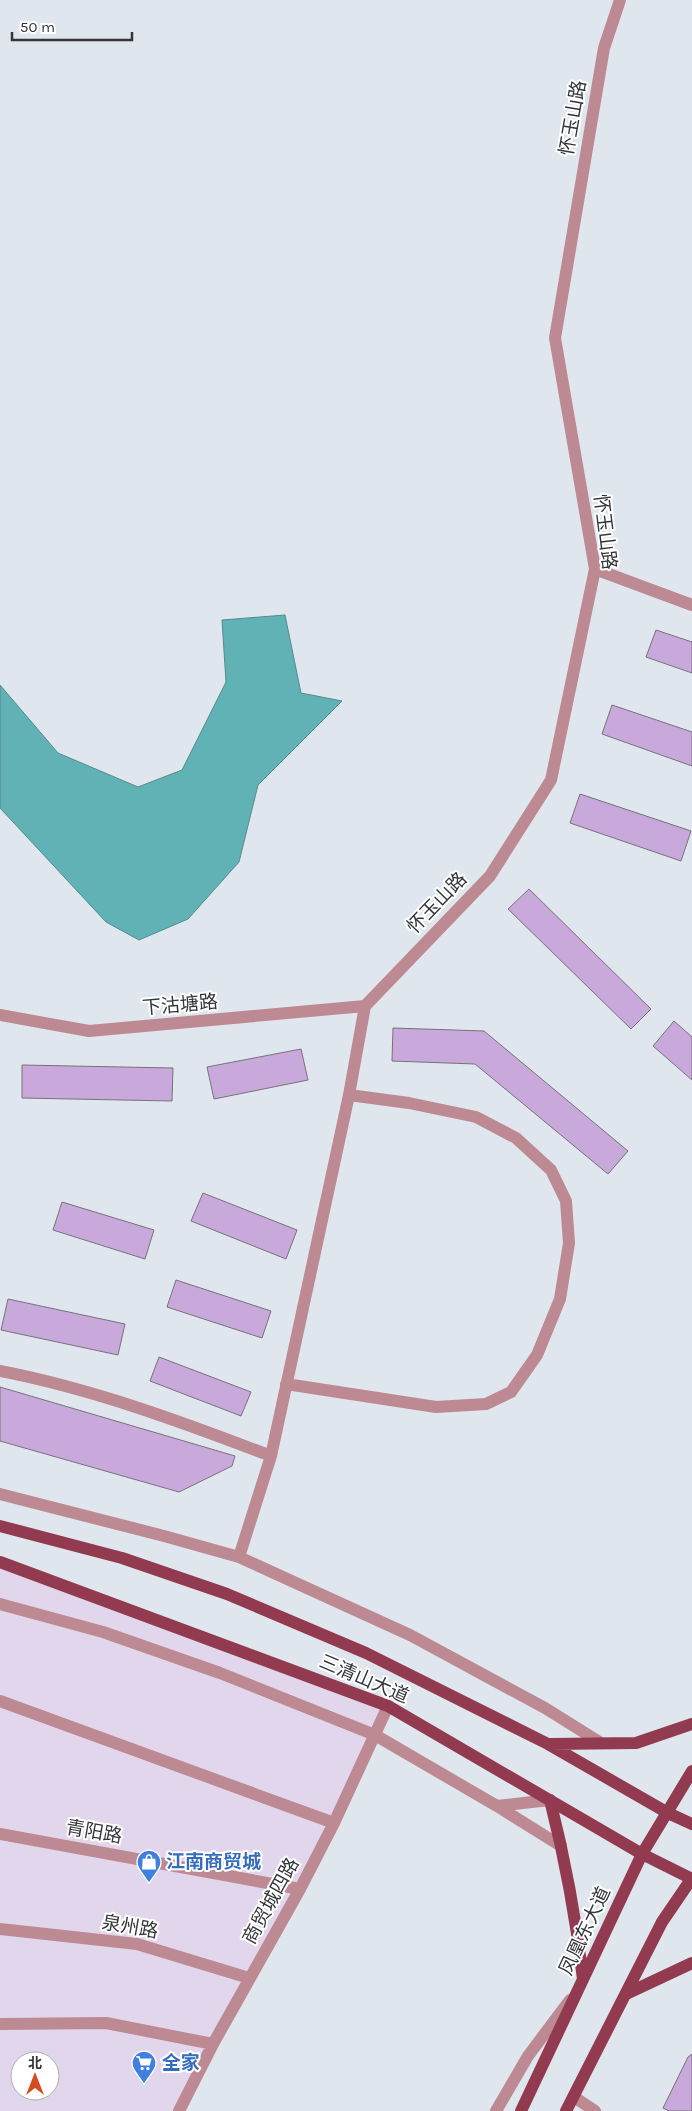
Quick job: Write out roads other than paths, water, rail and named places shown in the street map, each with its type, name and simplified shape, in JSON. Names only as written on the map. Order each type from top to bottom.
[{"type":"main road","name":"三清山大道","points":[[0,1526],[122,1558],[227,1594],[366,1653],[548,1744],[668,1813],[692,1824]]},
{"type":"main road","name":"三清山大道","points":[[0,1562],[388,1706],[642,1854],[692,1878]]},
{"type":"main road","points":[[548,1744],[636,1743],[692,1724]]},
{"type":"main road","name":"凤凰东大道","points":[[521,2111],[642,1854],[692,1771]]},
{"type":"main road","points":[[550,1800],[576,1919],[581,1983]]},
{"type":"main road","points":[[566,2111],[662,1922],[692,1878]]},
{"type":"main road","points":[[626,1994],[692,1963]]},
{"type":"street","name":"怀玉山路","points":[[365,1006],[490,876],[551,780],[595,569],[555,338],[604,48],[620,0]]},
{"type":"street","points":[[595,569],[692,605]]},
{"type":"street","points":[[239,1557],[271,1456],[349,1095],[365,1006]]},
{"type":"street","name":"下沽塘路","points":[[0,1015],[89,1031],[365,1006]]},
{"type":"street","points":[[286,1384],[436,1407],[486,1404],[511,1392],[537,1355],[560,1299],[569,1243],[566,1201],[550,1170],[516,1138],[476,1117],[409,1103],[349,1095]]},
{"type":"street","points":[[0,1372],[36,1378],[164,1415],[271,1456]]},
{"type":"street","points":[[0,1494],[239,1557],[410,1635],[545,1708],[600,1743]]},
{"type":"street","points":[[0,1604],[102,1632],[220,1673],[375,1735],[497,1806],[561,1846]]},
{"type":"street","points":[[0,1701],[334,1823]]},
{"type":"street","name":"商贸城四路","points":[[179,2111],[249,1978],[300,1890],[334,1823],[388,1706]]},
{"type":"street","points":[[497,1806],[550,1800]]},
{"type":"street","name":"青阳路","points":[[0,1834],[300,1890]]},
{"type":"street","name":"泉州路","points":[[0,1929],[137,1944],[249,1978]]},
{"type":"street","points":[[496,2111],[528,2056],[581,1983]]},
{"type":"street","points":[[0,2024],[106,2023],[213,2044]]},
{"type":"street","points":[[574,2097],[595,2111]]},
{"type":"water","points":[[285,615],[301,693],[342,701],[258,785],[239,862],[188,919],[139,940],[106,922],[0,808],[0,685],[58,753],[138,787],[182,770],[226,682],[222,620]]},
{"type":"place","name":"江南商贸城","points":[[149,1883]]},
{"type":"place","name":"全家","points":[[144,2084]]}]
